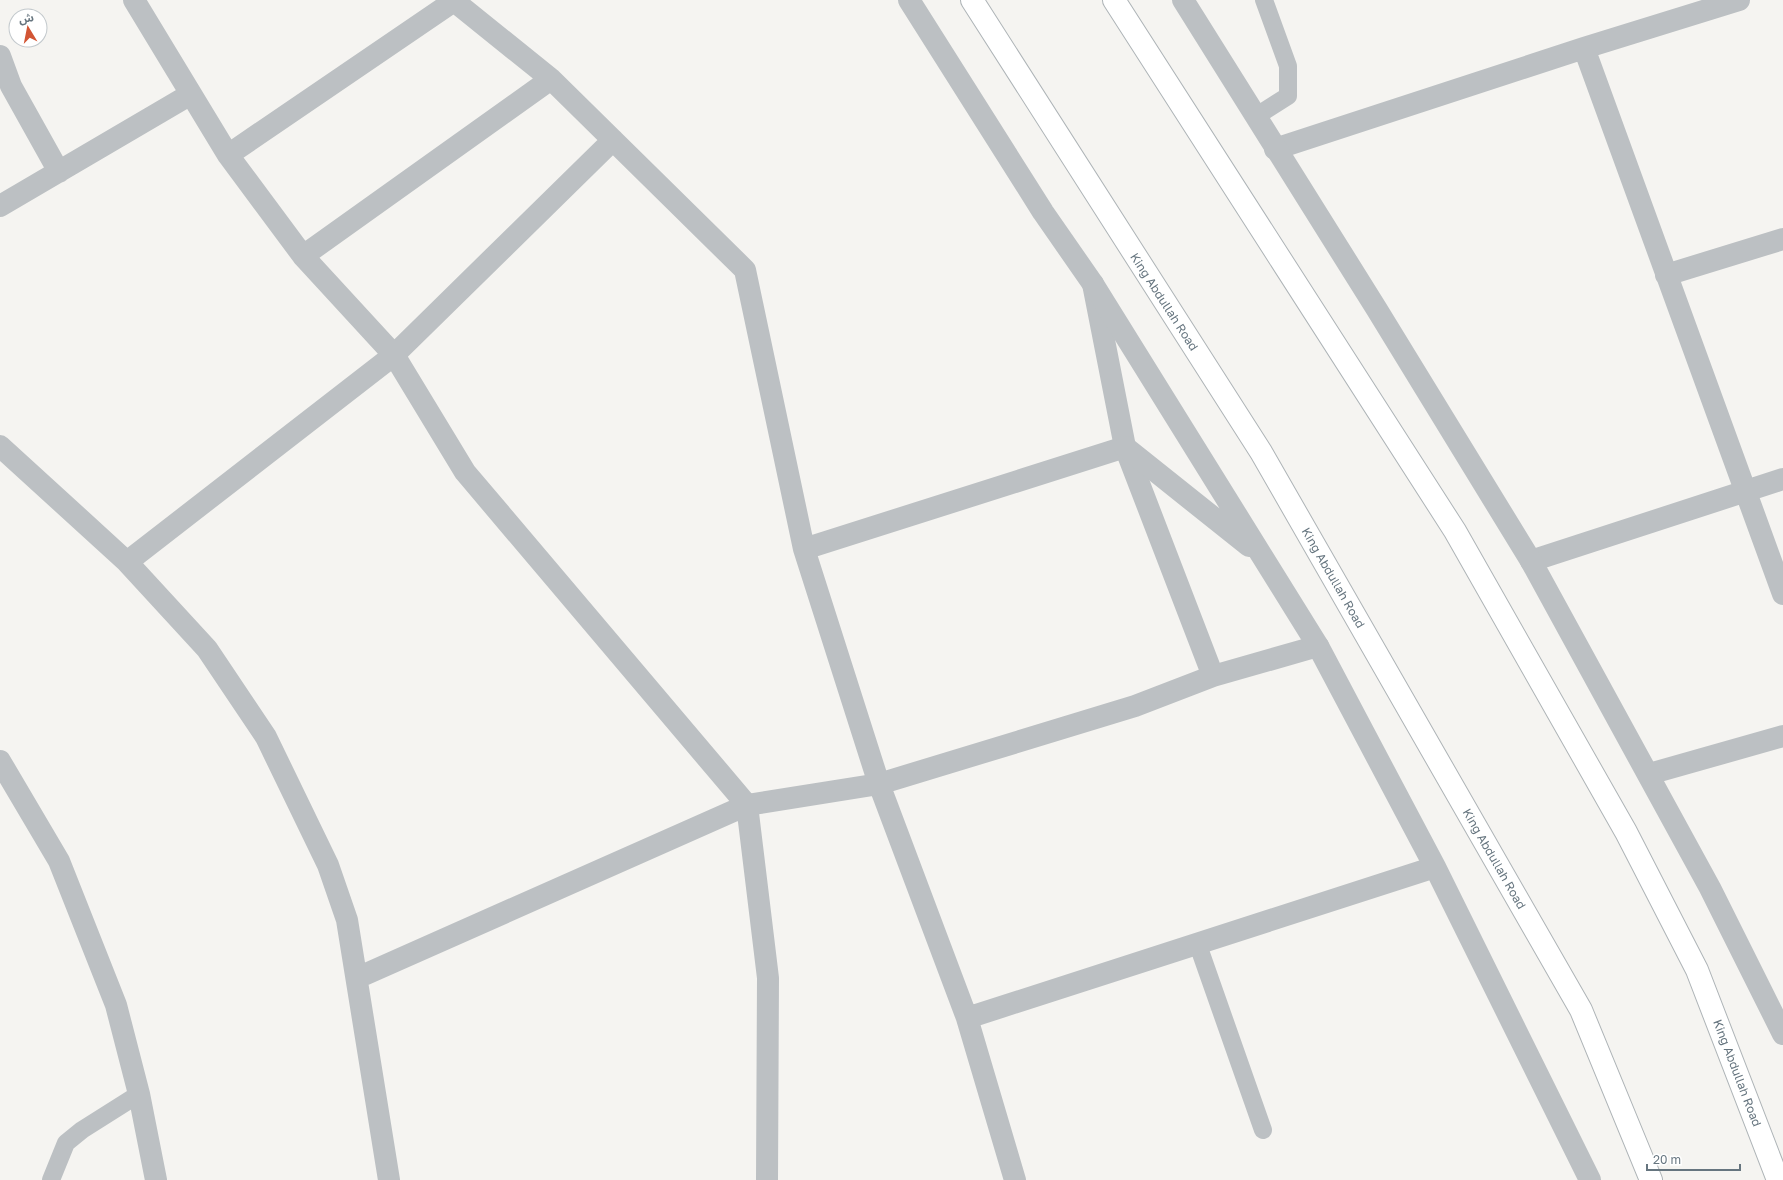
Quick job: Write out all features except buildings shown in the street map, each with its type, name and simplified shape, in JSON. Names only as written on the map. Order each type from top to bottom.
[{"type":"main road","name":"King Abdullah Road","points":[[972,0],[1273,473],[1581,1010],[1652,1180]]},
{"type":"main road","name":"King Abdullah Road","points":[[1114,0],[1455,532],[1626,832],[1697,970],[1778,1180]]},
{"type":"street","points":[[134,0],[228,155],[303,256],[394,355],[465,472],[747,805],[768,978],[767,1180]]},
{"type":"street","points":[[909,0],[1043,212],[1093,284],[1318,646],[1435,867],[1590,1180]]},
{"type":"street","points":[[1183,0],[1275,149],[1380,314],[1531,561],[1649,774],[1710,888],[1783,1034]]},
{"type":"street","points":[[1275,149],[1584,48],[1739,0]]},
{"type":"street","points":[[228,155],[454,1],[551,78],[745,270],[804,549],[879,784],[967,1018],[1015,1180]]},
{"type":"street","points":[[1584,48],[1783,594]]},
{"type":"street","points":[[0,56],[11,86],[59,172]]},
{"type":"street","points":[[303,256],[551,78]]},
{"type":"street","points":[[0,206],[191,94]]},
{"type":"street","points":[[127,562],[394,355],[613,140]]},
{"type":"street","points":[[1666,275],[1783,239]]},
{"type":"street","points":[[1093,284],[1125,447],[1213,676]]},
{"type":"street","points":[[0,446],[127,562],[207,649],[266,737],[328,865],[347,920],[390,1180]]},
{"type":"street","points":[[804,549],[1125,447]]},
{"type":"street","points":[[1125,447],[1261,556]]},
{"type":"street","points":[[1531,561],[1783,479]]},
{"type":"street","points":[[357,978],[747,805],[879,784],[1135,706],[1213,676],[1318,646]]},
{"type":"street","points":[[1649,774],[1783,736]]},
{"type":"street","points":[[0,762],[59,861],[116,1005],[139,1094],[156,1180]]},
{"type":"street","points":[[967,1018],[1198,945],[1435,867]]},
{"type":"lane","points":[[1256,117],[1288,96],[1288,66],[1264,0]]},
{"type":"lane","points":[[1198,945],[1263,1130]]},
{"type":"lane","points":[[51,1180],[66,1143],[82,1130],[139,1094]]}]
